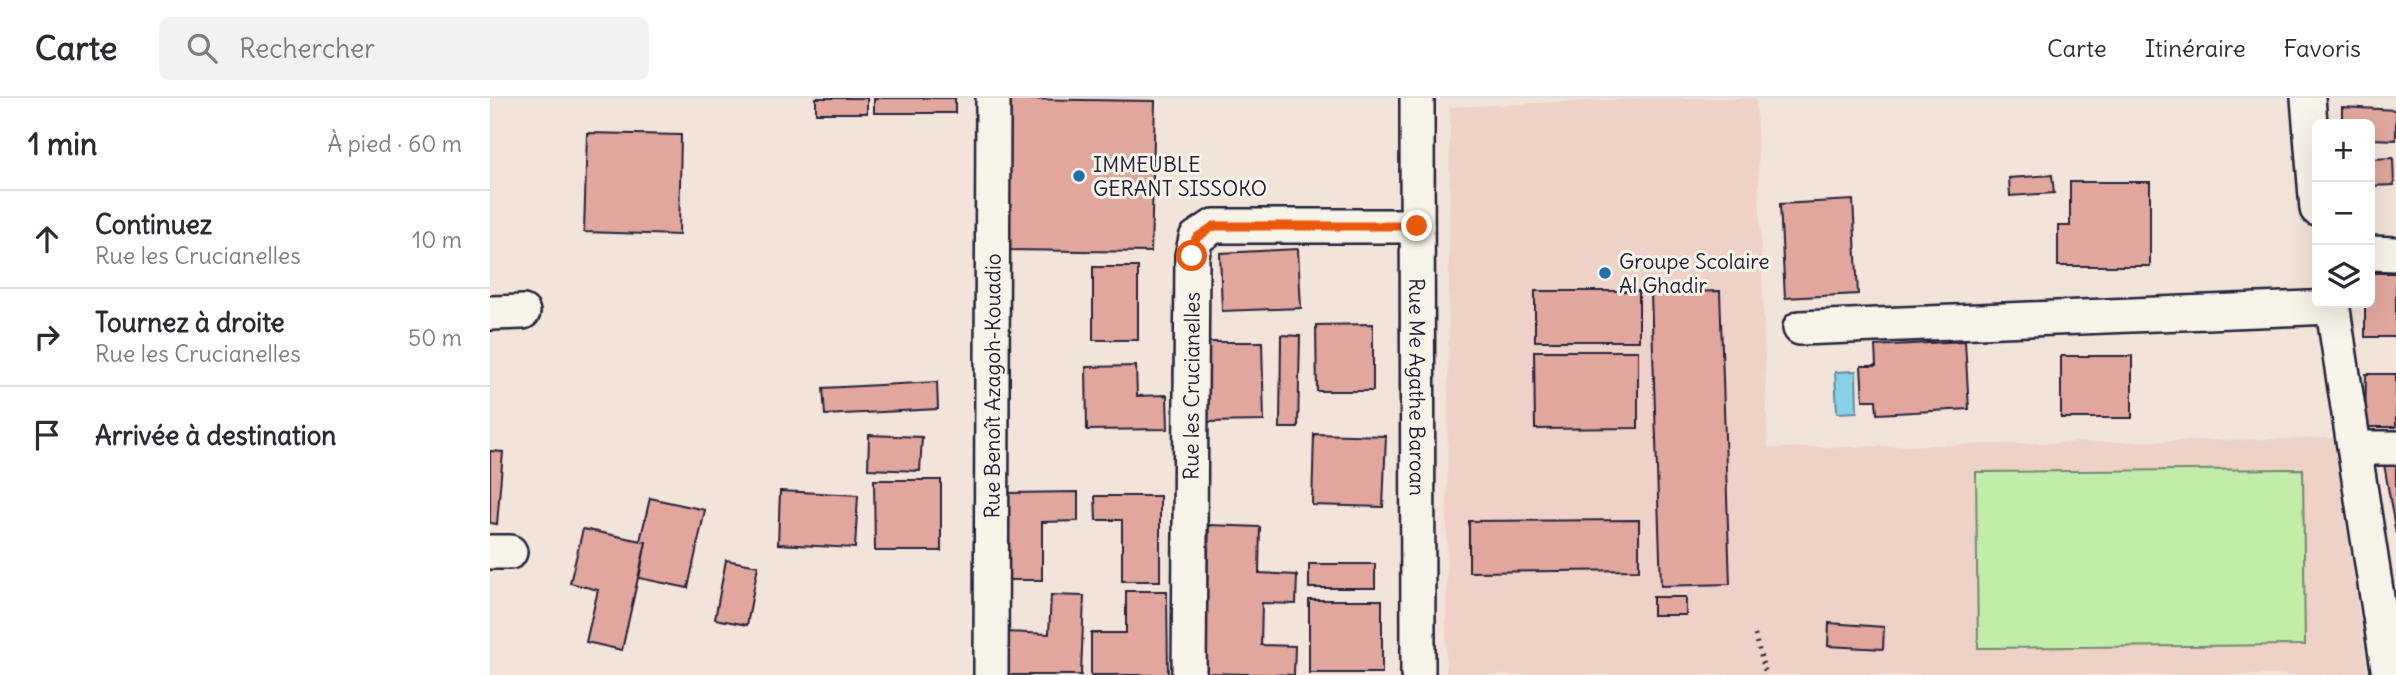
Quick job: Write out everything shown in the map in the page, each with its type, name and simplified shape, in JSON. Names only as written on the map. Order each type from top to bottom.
[{"type":"street","name":"Rue Benoît Azagoh-Kouadio","points":[[991,675],[993,98]]},
{"type":"street","name":"Rue Me Agathe Baroan","points":[[1417,98],[1418,675]]},
{"type":"street","points":[[2308,98],[2315,182]]},
{"type":"street","name":"Rue les Crucianelles","points":[[1189,675],[1192,256],[1196,238],[1214,226],[1417,226]]},
{"type":"street","points":[[2375,253],[2396,254]]},
{"type":"street","points":[[1800,328],[2312,306]]},
{"type":"street","points":[[2333,308],[2376,448],[2389,675]]},
{"type":"street","points":[[490,313],[523,312]]},
{"type":"path","points":[[1755,635],[1766,675]]},
{"type":"shaded area","name":"Groupe Scolaire Al Ghadir","points":[[1650,98],[1756,98],[1768,448],[2333,438],[2368,675],[1446,675],[1450,107]]},
{"type":"green space","points":[[2303,469],[2305,645],[1978,648],[1976,472]]},
{"type":"water","points":[[1856,371],[1857,412],[1837,413],[1835,372]]},
{"type":"building","points":[[816,98],[867,98],[867,113],[816,113]]},
{"type":"building","points":[[874,98],[955,98],[955,113],[874,113]]},
{"type":"building","name":"IMMEUBLE GERANT SISSOKO","points":[[1005,99],[1155,101],[1151,252],[1006,250]]},
{"type":"building","points":[[2342,107],[2396,110],[2396,140],[2375,139],[2375,119],[2342,119]]},
{"type":"building","points":[[587,133],[681,135],[679,235],[584,232]]},
{"type":"building","points":[[2393,158],[2394,185],[2375,186],[2375,159]]},
{"type":"building","points":[[2052,175],[2054,193],[2010,196],[2009,178]]},
{"type":"building","points":[[2070,182],[2150,182],[2150,266],[2058,266],[2058,226],[2070,226]]},
{"type":"building","points":[[1853,200],[1858,294],[1785,298],[1780,204]]},
{"type":"building","points":[[1298,249],[1301,308],[1222,311],[1220,253]]},
{"type":"building","points":[[1093,267],[1138,267],[1138,340],[1093,340]]},
{"type":"building","points":[[2375,273],[2396,273],[2396,337],[2365,337],[2365,308],[2375,308]]},
{"type":"building","points":[[1535,291],[1639,291],[1639,341],[1535,341]]},
{"type":"building","points":[[1720,291],[1730,584],[1661,586],[1651,293]]},
{"type":"building","points":[[1373,324],[1373,391],[1317,391],[1316,325]]},
{"type":"building","points":[[1281,335],[1300,336],[1298,428],[1280,428]]},
{"type":"building","points":[[1965,341],[1969,409],[1877,414],[1876,400],[1863,400],[1861,366],[1876,366],[1875,346]]},
{"type":"building","points":[[1204,342],[1262,342],[1264,421],[1206,422]]},
{"type":"building","points":[[1534,351],[1638,351],[1638,428],[1535,429]]},
{"type":"building","points":[[2061,356],[2132,356],[2132,418],[2061,418]]},
{"type":"building","points":[[1136,366],[1137,396],[1167,395],[1168,429],[1087,430],[1086,367]]},
{"type":"building","points":[[2366,374],[2396,374],[2396,427],[2365,427]]},
{"type":"building","points":[[937,382],[938,409],[825,415],[823,388]]},
{"type":"building","points":[[1314,434],[1386,436],[1383,507],[1312,505]]},
{"type":"building","points":[[869,435],[922,437],[920,471],[868,469]]},
{"type":"building","points":[[490,451],[503,452],[497,524],[490,523]]},
{"type":"building","points":[[2383,458],[2396,458],[2396,534]]},
{"type":"building","points":[[874,480],[941,480],[941,551],[875,551]]},
{"type":"building","points":[[780,491],[858,495],[855,548],[778,544]]},
{"type":"building","points":[[1078,492],[1078,521],[1042,522],[1042,580],[1008,580],[1007,493]]},
{"type":"building","points":[[1095,496],[1160,496],[1160,581],[1122,581],[1122,520],[1096,520]]},
{"type":"building","points":[[650,498],[705,510],[688,588],[639,578],[646,542],[640,541]]},
{"type":"building","points":[[1639,520],[1639,570],[1469,572],[1469,521]]},
{"type":"building","points":[[1209,525],[1260,527],[1259,573],[1297,575],[1296,604],[1262,603],[1261,645],[1295,646],[1294,675],[1204,673]]},
{"type":"building","points":[[583,529],[646,542],[622,650],[586,642],[598,590],[570,583]]},
{"type":"building","points":[[726,560],[758,566],[747,625],[715,619]]},
{"type":"building","points":[[1309,564],[1375,564],[1375,588],[1309,588]]},
{"type":"building","points":[[1126,591],[1167,591],[1168,675],[1091,675],[1091,633],[1126,633]]},
{"type":"building","points":[[1051,595],[1084,596],[1081,675],[1004,675],[1006,632],[1049,634]]},
{"type":"building","points":[[1653,597],[1686,597],[1686,615],[1653,615]]},
{"type":"building","points":[[1309,600],[1382,600],[1382,673],[1309,673]]},
{"type":"building","points":[[1829,623],[1884,627],[1883,649],[1828,646]]},
{"type":"place","name":"IMMEUBLE GERANT SISSOKO","points":[[1079,176]]},
{"type":"place","name":"Groupe Scolaire Al Ghadir","points":[[1605,273]]},
{"type":"route","points":[[1192,256],[1196,238],[1214,226],[1417,226]]}]
